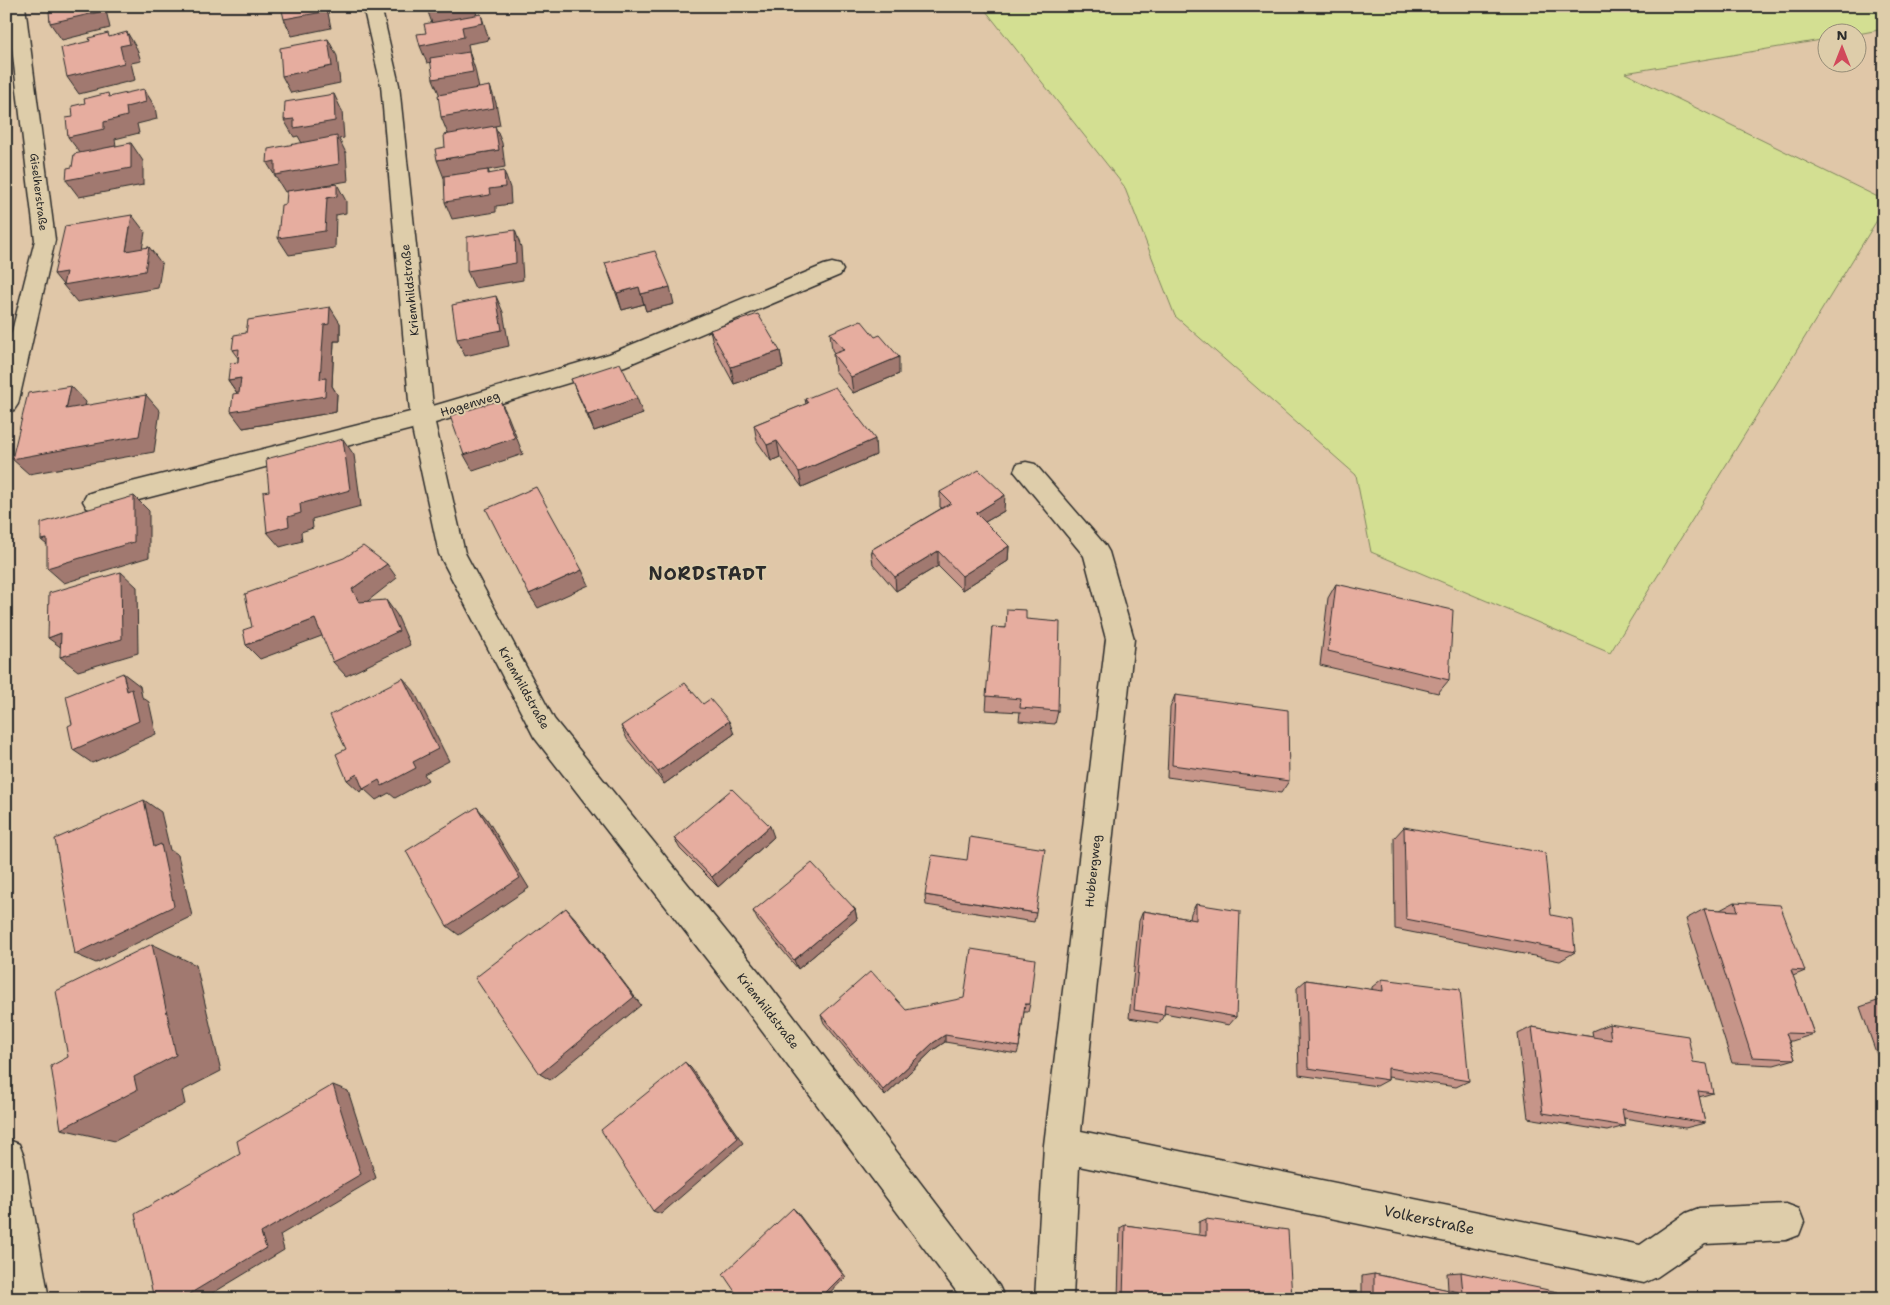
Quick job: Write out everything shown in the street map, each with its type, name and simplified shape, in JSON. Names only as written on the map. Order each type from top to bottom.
[{"type":"street","name":"Giselherstraße","points":[[6,404],[45,240],[16,6]]},
{"type":"street","name":"Kriemhildstraße","points":[[372,6],[390,85],[422,418],[452,554],[544,728],[756,995],[986,1299]]},
{"type":"street","name":"Hagenweg","points":[[96,501],[422,418],[618,360],[832,270]]},
{"type":"street","name":"Hubbergweg","points":[[1026,471],[1096,552],[1120,640],[1062,1146],[1054,1299]]},
{"type":"street","name":"Volkerstraße","points":[[1062,1146],[1644,1264],[1699,1226],[1786,1222]]},
{"type":"street","points":[[6,1157],[30,1299]]},
{"type":"green space","points":[[982,6],[1884,6],[1884,29],[1868,32],[1868,22],[1818,22],[1818,41],[1625,73],[1884,200],[1884,209],[1610,653],[1371,552],[1356,475],[1175,316],[1124,186]]},
{"type":"building","points":[[56,6],[98,6],[99,12],[50,23],[49,11],[57,9]]},
{"type":"building","points":[[281,6],[322,6],[323,12],[284,19]]},
{"type":"building","points":[[426,6],[442,6],[427,9]]},
{"type":"building","points":[[481,14],[483,23],[462,27],[464,37],[420,46],[417,34],[426,33],[424,24]]},
{"type":"building","points":[[127,32],[130,44],[120,46],[124,63],[67,77],[61,48],[90,41],[89,38],[108,33],[109,37]]},
{"type":"building","points":[[328,39],[332,66],[282,76],[280,48]]},
{"type":"building","points":[[469,52],[473,72],[433,79],[430,58]]},
{"type":"building","points":[[490,86],[494,108],[441,117],[438,95]]},
{"type":"building","points":[[144,89],[146,102],[126,107],[127,116],[104,122],[104,129],[68,137],[66,118],[73,117],[72,106],[85,103],[84,99],[108,93],[109,97]]},
{"type":"building","points":[[334,94],[335,121],[294,128],[294,119],[284,120],[285,102]]},
{"type":"building","points":[[495,126],[499,150],[437,160],[435,149],[445,147],[444,135]]},
{"type":"building","points":[[337,136],[339,164],[275,175],[275,161],[267,163],[268,149]]},
{"type":"building","points":[[131,143],[131,168],[66,180],[67,168],[72,167],[74,154]]},
{"type":"building","points":[[488,170],[488,174],[504,171],[505,187],[489,189],[490,195],[445,202],[444,176]]},
{"type":"building","points":[[337,184],[337,196],[327,198],[325,231],[278,238],[281,205],[286,204],[287,191]]},
{"type":"building","points":[[132,215],[126,251],[149,247],[145,271],[63,285],[66,272],[54,274],[65,226]]},
{"type":"building","points":[[515,230],[516,263],[467,271],[467,237]]},
{"type":"building","points":[[655,251],[670,287],[641,294],[639,287],[617,293],[605,263]]},
{"type":"building","points":[[496,296],[502,330],[457,339],[452,305]]},
{"type":"building","points":[[330,307],[329,324],[324,325],[320,379],[326,378],[325,396],[231,412],[233,394],[239,393],[241,378],[228,380],[230,363],[238,362],[239,349],[232,350],[234,335],[246,333],[248,320]]},
{"type":"building","points":[[758,314],[780,351],[731,367],[710,330]]},
{"type":"building","points":[[861,320],[875,337],[880,335],[899,357],[851,377],[833,354],[844,350],[830,333]]},
{"type":"building","points":[[620,363],[637,398],[588,415],[571,379]]},
{"type":"building","points":[[71,386],[66,409],[146,395],[139,436],[12,459],[28,393]]},
{"type":"building","points":[[835,387],[875,439],[799,472],[777,441],[767,445],[754,425],[808,403],[805,399]]},
{"type":"building","points":[[500,400],[515,438],[464,455],[450,416]]},
{"type":"building","points":[[343,439],[350,490],[300,504],[301,513],[288,517],[289,526],[267,532],[263,492],[269,491],[266,459]]},
{"type":"building","points":[[979,470],[1005,495],[976,513],[1009,546],[962,576],[938,551],[895,577],[871,550],[951,503],[940,492]]},
{"type":"building","points":[[536,487],[582,570],[529,594],[486,509]]},
{"type":"building","points":[[134,496],[134,542],[47,568],[47,539],[41,540],[41,523]]},
{"type":"building","points":[[363,546],[387,564],[352,589],[359,602],[386,600],[399,631],[333,662],[315,619],[246,645],[243,630],[252,627],[245,594],[344,558]]},
{"type":"building","points":[[121,572],[122,639],[60,657],[61,633],[48,638],[49,593]]},
{"type":"building","points":[[1336,584],[1453,610],[1449,680],[1328,651]]},
{"type":"building","points":[[1007,609],[1026,610],[1026,619],[1060,622],[1058,711],[1020,708],[1021,699],[986,696],[992,627],[1006,628]]},
{"type":"building","points":[[123,673],[127,691],[132,689],[139,721],[73,750],[68,726],[72,724],[66,696]]},
{"type":"building","points":[[403,678],[438,749],[413,762],[416,768],[382,786],[379,780],[363,789],[357,774],[347,780],[336,754],[346,749],[330,715]]},
{"type":"building","points":[[685,683],[703,704],[710,699],[729,721],[658,772],[621,726]]},
{"type":"building","points":[[1175,695],[1288,710],[1289,781],[1172,765]]},
{"type":"building","points":[[732,789],[770,826],[712,877],[674,838]]},
{"type":"building","points":[[144,800],[154,847],[161,844],[174,906],[75,954],[55,839]]},
{"type":"building","points":[[477,807],[520,878],[447,926],[406,851]]},
{"type":"building","points":[[1404,827],[1545,853],[1551,915],[1572,919],[1575,952],[1406,919]]},
{"type":"building","points":[[970,837],[1045,849],[1036,913],[925,895],[932,855],[967,860]]},
{"type":"building","points":[[812,863],[855,909],[794,960],[753,911]]},
{"type":"building","points":[[1735,902],[1780,905],[1805,971],[1791,970],[1814,1034],[1786,1033],[1795,1059],[1752,1057],[1704,909],[1738,911]]},
{"type":"building","points":[[1196,904],[1240,911],[1236,1017],[1165,1004],[1164,1015],[1134,1010],[1143,911],[1196,920]]},
{"type":"building","points":[[566,908],[634,997],[540,1074],[475,978]]},
{"type":"building","points":[[152,944],[176,1055],[134,1077],[137,1090],[61,1129],[51,1066],[68,1057],[56,991]]},
{"type":"building","points":[[971,949],[1035,959],[1030,1004],[1025,1004],[1019,1047],[945,1035],[933,1043],[883,1090],[821,1015],[871,971],[906,1010],[964,998]]},
{"type":"building","points":[[1382,979],[1460,989],[1469,1081],[1388,1068],[1388,1080],[1308,1068],[1306,980],[1383,991]]},
{"type":"building","points":[[1609,1024],[1688,1036],[1693,1062],[1707,1064],[1713,1093],[1698,1091],[1705,1123],[1622,1109],[1625,1126],[1543,1113],[1532,1027],[1611,1040]]},
{"type":"building","points":[[685,1062],[738,1138],[653,1211],[601,1130]]},
{"type":"building","points":[[333,1085],[361,1174],[261,1233],[266,1248],[181,1299],[154,1299],[135,1214],[240,1154],[237,1141]]},
{"type":"building","points":[[793,1208],[843,1275],[819,1299],[740,1299],[723,1274]]},
{"type":"building","points":[[1206,1219],[1288,1230],[1292,1299],[1123,1299],[1125,1225],[1206,1236]]},
{"type":"building","points":[[1461,1272],[1558,1292],[1558,1299],[1374,1299],[1374,1274],[1463,1293]]},
{"type":"district","name":"NORDSTADT","points":[[708,574]]}]
